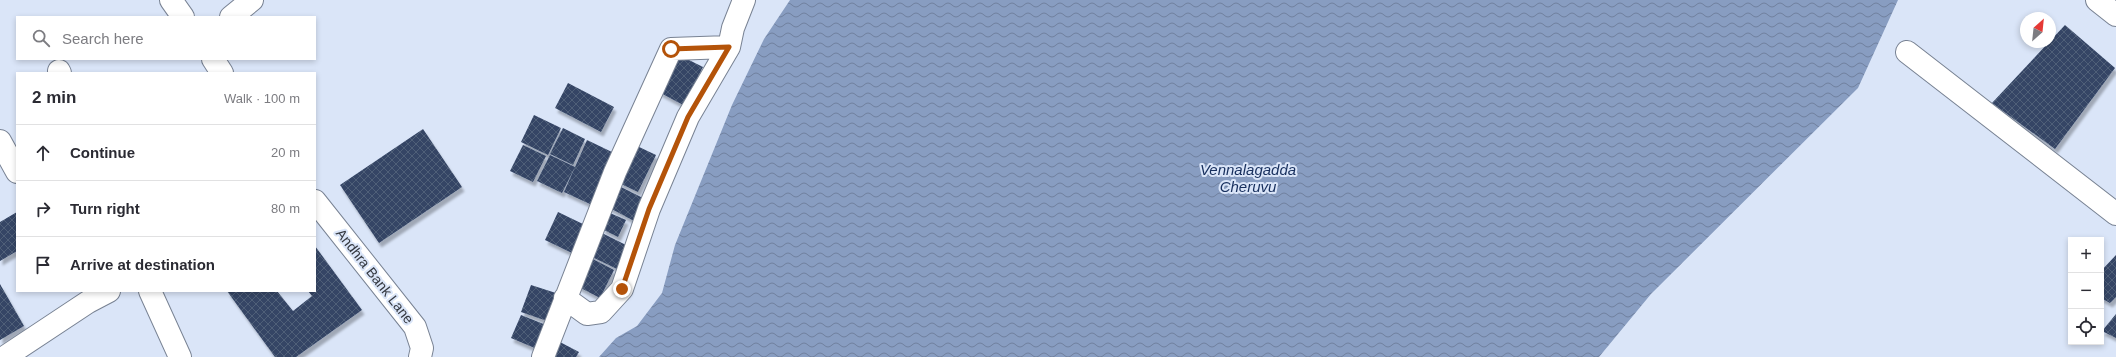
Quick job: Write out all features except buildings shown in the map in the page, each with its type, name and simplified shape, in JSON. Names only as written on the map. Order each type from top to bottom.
[{"type":"street","points":[[171,0],[182,16]]},
{"type":"street","points":[[232,16],[252,0]]},
{"type":"street","points":[[565,298],[587,314],[601,312],[622,289],[649,209],[688,117],[729,47],[733,28],[744,0]]},
{"type":"street","points":[[2097,0],[2116,15]]},
{"type":"street","points":[[543,357],[615,172],[671,49],[729,47]]},
{"type":"street","points":[[1907,52],[2116,214]]},
{"type":"street","points":[[214,60],[221,72]]},
{"type":"street","points":[[0,141],[16,170]]},
{"type":"street","name":"Andhra Bank Lane","points":[[316,202],[415,327],[422,348],[420,357]]},
{"type":"street","points":[[5,357],[86,296],[104,292]]},
{"type":"street","points":[[150,292],[180,357]]},
{"type":"water","name":"Vennalagadda Cheruvu","points":[[790,0],[1898,0],[1858,88],[1651,294],[1599,357],[599,357],[616,338],[637,326],[662,293],[675,245],[732,105],[764,39]]},
{"type":"route","points":[[622,289],[649,209],[688,117],[729,47],[671,49]]}]
